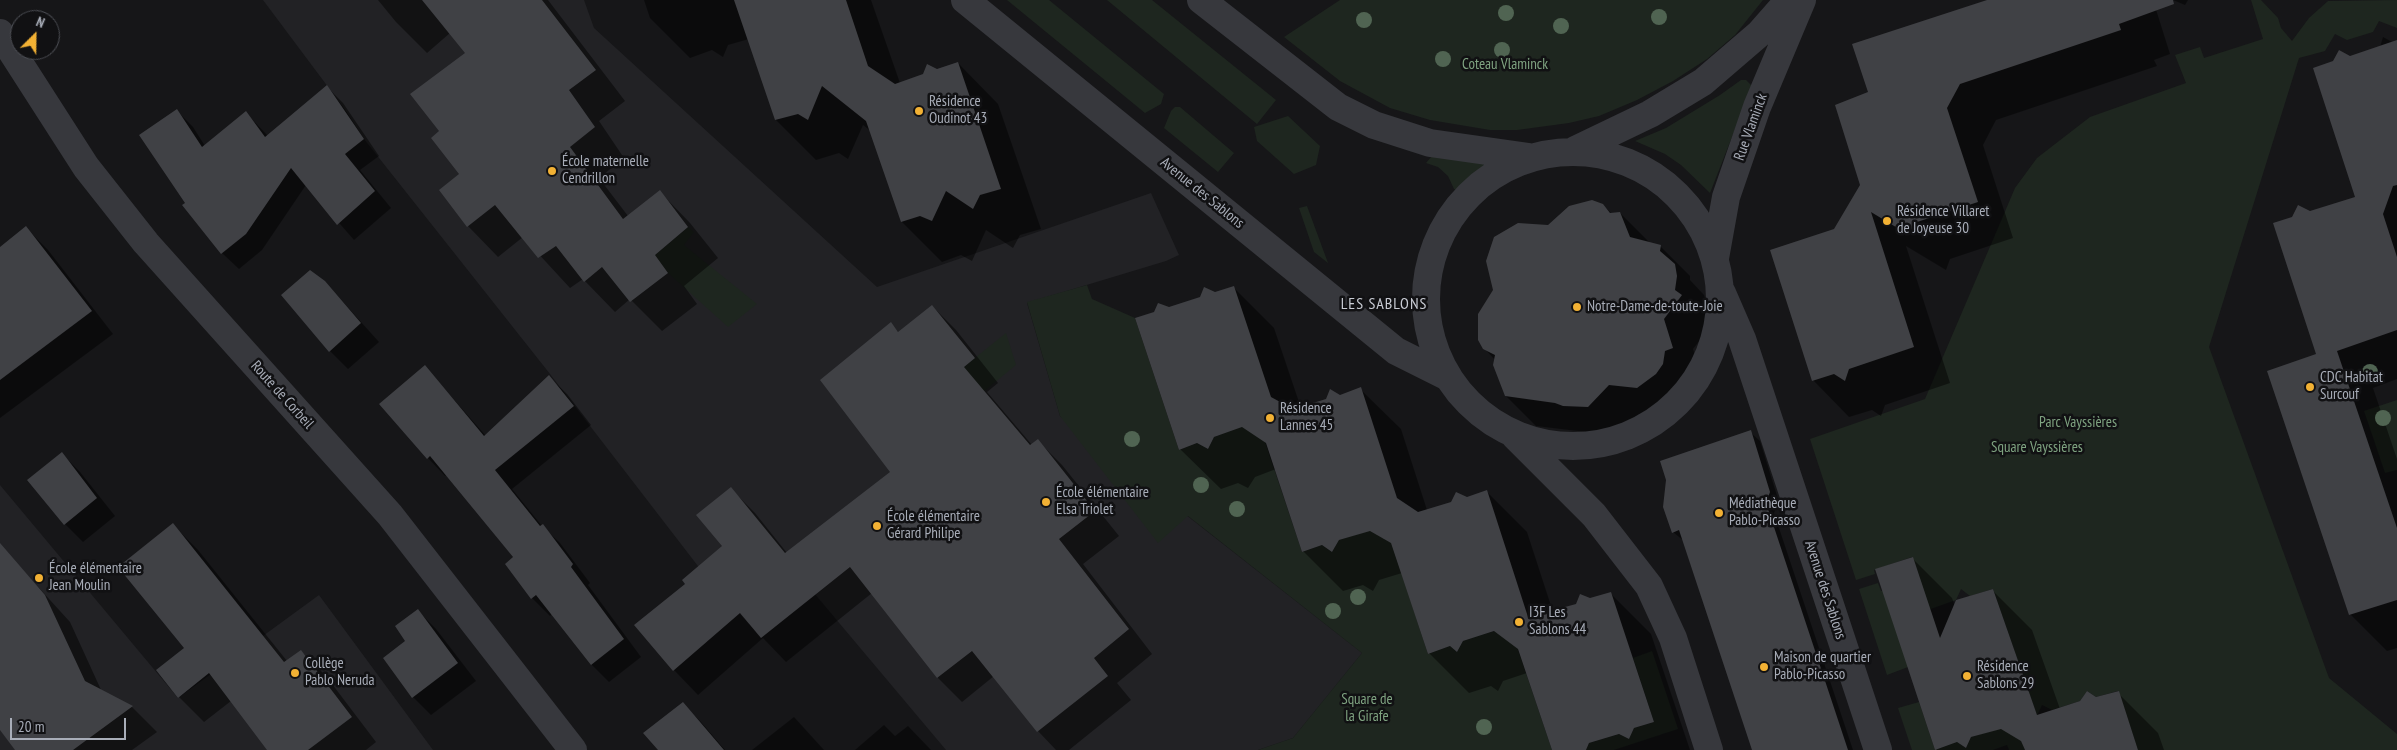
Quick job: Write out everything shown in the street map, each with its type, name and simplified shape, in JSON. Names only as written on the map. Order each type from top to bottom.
[{"type":"street","name":"Avenue des Sablons","points":[[965,0],[1396,351],[1446,376]]},
{"type":"street","name":"Avenue des Sablons","points":[[1201,0],[1338,107],[1374,125],[1430,142],[1529,157]]},
{"type":"street","points":[[1575,150],[1650,114],[1703,82],[1760,34],[1789,0]]},
{"type":"street","name":"Rue Vlaminck","points":[[1716,258],[1726,197],[1757,107],[1802,0]]},
{"type":"street","name":"Route de Corbeil","points":[[0,33],[86,168],[140,235],[390,515],[573,750]]},
{"type":"street","name":"Avenue des Sablons","points":[[1514,435],[1550,445],[1591,446],[1634,434],[1673,408],[1702,372],[1718,328],[1720,289],[1716,258],[1704,230],[1677,194],[1626,160],[1575,150],[1529,157],[1490,175],[1454,208],[1431,253],[1424,308],[1432,345],[1446,376],[1475,410],[1514,435],[1594,515],[1649,586],[1673,638],[1709,750]]},
{"type":"street","name":"Avenue des Sablons","points":[[1720,289],[1742,339],[1878,750]]},
{"type":"shaded area","points":[[263,0],[584,0],[594,28],[877,287],[1151,193],[1179,255],[1166,261],[1027,303],[1060,416],[1362,653],[1293,738],[1258,750],[946,750],[803,580],[749,624],[711,583],[550,374],[364,139],[346,111]]},
{"type":"shaded area","points":[[0,485],[178,698],[319,595],[433,750],[0,750]]},
{"type":"green space","points":[[1007,0],[1049,0],[1164,94],[1161,104],[1145,113]]},
{"type":"green space","points":[[1107,0],[1152,0],[1276,100],[1257,124]]},
{"type":"green space","name":"Coteau Vlaminck","points":[[1340,0],[1763,0],[1735,35],[1707,59],[1673,81],[1637,100],[1599,116],[1569,123],[1517,130],[1490,130],[1430,120],[1390,108],[1340,81],[1284,37]]},
{"type":"green space","name":"Parc Vayssières","points":[[2251,0],[2261,0],[2278,18],[2281,28],[2292,41],[2309,18],[2328,1],[2397,0],[2397,28],[2379,21],[2373,32],[2347,40],[2335,34],[2325,51],[2299,58],[2209,347],[2329,678],[2397,734],[2397,750],[2138,750],[2118,691],[2096,697],[2087,691],[2080,701],[2052,710],[2042,705],[2037,716],[1993,589],[1970,596],[1961,589],[1956,600],[1928,610],[1908,667],[1887,675],[1859,589],[1878,583],[1881,591],[1920,578],[1912,557],[1874,570],[1875,574],[1856,580],[1810,439],[1925,399],[2015,188],[2037,158],[2090,117],[2186,83],[2175,55],[2200,47],[2204,58],[2263,39]]},
{"type":"green space","points":[[1741,80],[1746,80],[1752,86],[1710,193],[1681,165],[1665,154],[1635,141],[1666,128]]},
{"type":"green space","points":[[1175,107],[1180,107],[1234,153],[1218,172],[1164,128],[1171,111]]},
{"type":"green space","points":[[1288,116],[1320,146],[1316,165],[1294,174],[1257,141],[1254,127]]},
{"type":"green space","points":[[1432,156],[1498,165],[1478,174],[1457,191],[1454,189],[1448,176],[1438,167],[1426,163]]},
{"type":"green space","points":[[1307,206],[1328,263],[1314,252],[1299,208]]},
{"type":"green space","points":[[688,227],[694,232],[684,245],[757,304],[728,327],[668,273],[655,255]]},
{"type":"green space","name":"Square de la Girafe","points":[[1087,285],[1092,299],[1135,318],[1179,450],[1197,443],[1208,449],[1214,437],[1258,421],[1302,552],[1322,545],[1332,552],[1339,540],[1386,525],[1428,654],[1450,646],[1457,652],[1463,641],[1510,626],[1552,750],[1258,750],[1293,738],[1362,653],[1188,516],[1158,543],[1060,416],[1027,302]]},
{"type":"green space","points":[[1006,333],[1016,365],[960,411],[940,386]]},
{"type":"green space","points":[[2397,400],[2397,470],[2385,473],[2364,411]]},
{"type":"green space","points":[[1652,651],[1678,729],[1614,750],[1586,750],[1589,743],[1619,734],[1629,739],[1634,728],[1654,722],[1633,658]]},
{"type":"green space","points":[[1919,702],[1935,750],[1912,750],[1898,708]]},
{"type":"green space","points":[[2015,724],[2025,750],[2009,750],[2007,745],[1993,750],[1935,750],[1957,742],[1966,748],[1971,737]]},
{"type":"building","points":[[422,0],[542,0],[596,70],[569,90],[595,127],[570,147],[623,219],[660,190],[688,227],[655,255],[668,273],[630,302],[602,267],[584,282],[556,246],[538,258],[495,205],[467,227],[439,190],[459,174],[431,138],[439,131],[410,94],[465,53]]},
{"type":"building","name":"Résidence Oudinot 43","points":[[734,0],[846,0],[868,66],[895,84],[923,74],[927,64],[937,69],[958,62],[1001,189],[980,195],[973,209],[946,191],[932,221],[920,216],[901,222],[866,121],[822,86],[808,120],[798,114],[775,120]]},
{"type":"building","name":"Résidence Villaret de Joyeuse 30","points":[[1987,0],[2173,0],[2174,4],[2119,24],[2121,30],[1960,84],[1947,108],[1978,202],[1914,223],[1909,235],[1871,212],[1914,347],[1849,369],[1845,381],[1834,374],[1812,381],[1770,250],[1834,229],[1860,185],[1835,105],[1868,92],[1852,44]]},
{"type":"building","name":"CDC Habitat Surcouf","points":[[2397,40],[2397,185],[2393,186],[2383,214],[2397,257],[2397,330],[2337,351],[2397,528],[2397,600],[2349,615],[2267,371],[2316,354],[2273,223],[2292,217],[2298,205],[2310,211],[2355,197],[2313,68],[2333,61],[2339,50],[2350,56]]},
{"type":"building","points":[[327,85],[364,139],[345,154],[375,191],[337,225],[291,168],[246,234],[221,254],[182,205],[185,203],[139,135],[177,109],[202,147],[246,111],[265,137]]},
{"type":"building","name":"Notre-Dame-de-toute-Joie","points":[[1592,200],[1603,204],[1610,213],[1620,212],[1630,237],[1661,245],[1660,251],[1675,264],[1677,276],[1675,290],[1682,295],[1664,319],[1673,348],[1665,351],[1663,364],[1656,374],[1637,388],[1609,385],[1588,407],[1563,406],[1555,403],[1505,396],[1493,365],[1495,355],[1483,349],[1478,340],[1478,314],[1493,290],[1486,261],[1494,237],[1518,223],[1548,225],[1569,206]]},
{"type":"building","points":[[26,226],[92,311],[0,380],[0,247]]},
{"type":"building","points":[[310,270],[325,281],[361,323],[329,352],[281,295]]},
{"type":"building","points":[[1234,286],[1271,397],[1293,409],[1326,399],[1330,389],[1340,395],[1361,387],[1397,498],[1418,512],[1451,502],[1456,492],[1467,497],[1487,490],[1528,617],[1576,604],[1580,594],[1590,598],[1611,592],[1654,722],[1634,728],[1629,739],[1619,734],[1589,743],[1586,750],[1552,750],[1518,649],[1494,631],[1463,641],[1457,652],[1450,646],[1428,654],[1391,543],[1370,531],[1339,540],[1332,552],[1322,545],[1302,552],[1266,443],[1242,427],[1214,437],[1208,449],[1197,443],[1179,450],[1135,318],[1154,312],[1158,303],[1169,307],[1200,297],[1204,287],[1215,292]]},
{"type":"building","points":[[932,305],[975,358],[964,367],[1030,445],[1038,439],[1095,511],[1059,539],[1129,629],[1094,658],[1108,676],[1037,732],[972,651],[937,678],[850,567],[761,638],[740,613],[673,671],[634,625],[685,584],[682,580],[722,546],[696,515],[731,487],[785,553],[890,472],[820,380],[891,322],[898,332]]},
{"type":"building","points":[[425,365],[484,436],[549,375],[574,406],[495,470],[540,526],[543,524],[573,564],[571,567],[624,639],[591,665],[536,595],[531,599],[505,564],[513,557],[430,456],[427,459],[379,404]]},
{"type":"building","points":[[1751,430],[1770,492],[1766,503],[1848,750],[1752,750],[1679,530],[1672,533],[1663,507],[1666,480],[1660,461]]},
{"type":"building","points":[[62,452],[97,498],[64,525],[27,480]]},
{"type":"building","points":[[173,523],[284,662],[301,650],[352,717],[308,750],[267,750],[209,673],[178,698],[156,670],[184,648],[118,567]]},
{"type":"building","points":[[0,543],[45,595],[85,681],[133,706],[73,750],[15,750],[0,730]]},
{"type":"building","name":"Résidence Sablons 29","points":[[1913,557],[1940,638],[1956,600],[1993,589],[2037,715],[2080,701],[2087,691],[2096,697],[2119,691],[2138,750],[2025,750],[2021,741],[2001,729],[1971,737],[1966,748],[1957,742],[1935,750],[1875,569]]},
{"type":"building","points":[[418,609],[458,663],[412,698],[383,658],[405,641],[395,626]]},
{"type":"building","points":[[683,702],[724,750],[658,750],[643,733]]},
{"type":"place","name":"Résidence Oudinot 43","points":[[919,111]]},
{"type":"place","name":"École maternelle Cendrillon","points":[[552,171]]},
{"type":"place","name":"Résidence Villaret de Joyeuse 30","points":[[1887,221]]},
{"type":"place","name":"Notre-Dame-de-toute-Joie","points":[[1577,307]]},
{"type":"place","name":"CDC Habitat Surcouf","points":[[2310,387]]},
{"type":"place","name":"Résidence Lannes 45","points":[[1270,418]]},
{"type":"place","name":"École élémentaire Elsa Triolet","points":[[1046,502]]},
{"type":"place","name":"Médiathèque Pablo-Picasso","points":[[1719,513]]},
{"type":"place","name":"École élémentaire Gérard Philipe","points":[[877,526]]},
{"type":"place","name":"École élémentaire Jean Moulin","points":[[39,578]]},
{"type":"place","name":"I3F Les Sablons 44","points":[[1519,622]]},
{"type":"place","name":"Maison de quartier Pablo-Picasso","points":[[1764,667]]},
{"type":"place","name":"Collège Pablo Neruda","points":[[295,673]]},
{"type":"place","name":"Résidence Sablons 29","points":[[1967,676]]},
{"type":"district","name":"LES SABLONS","points":[[1384,304]]},
{"type":"park label","name":"Square Vayssières","points":[[2037,448]]}]
